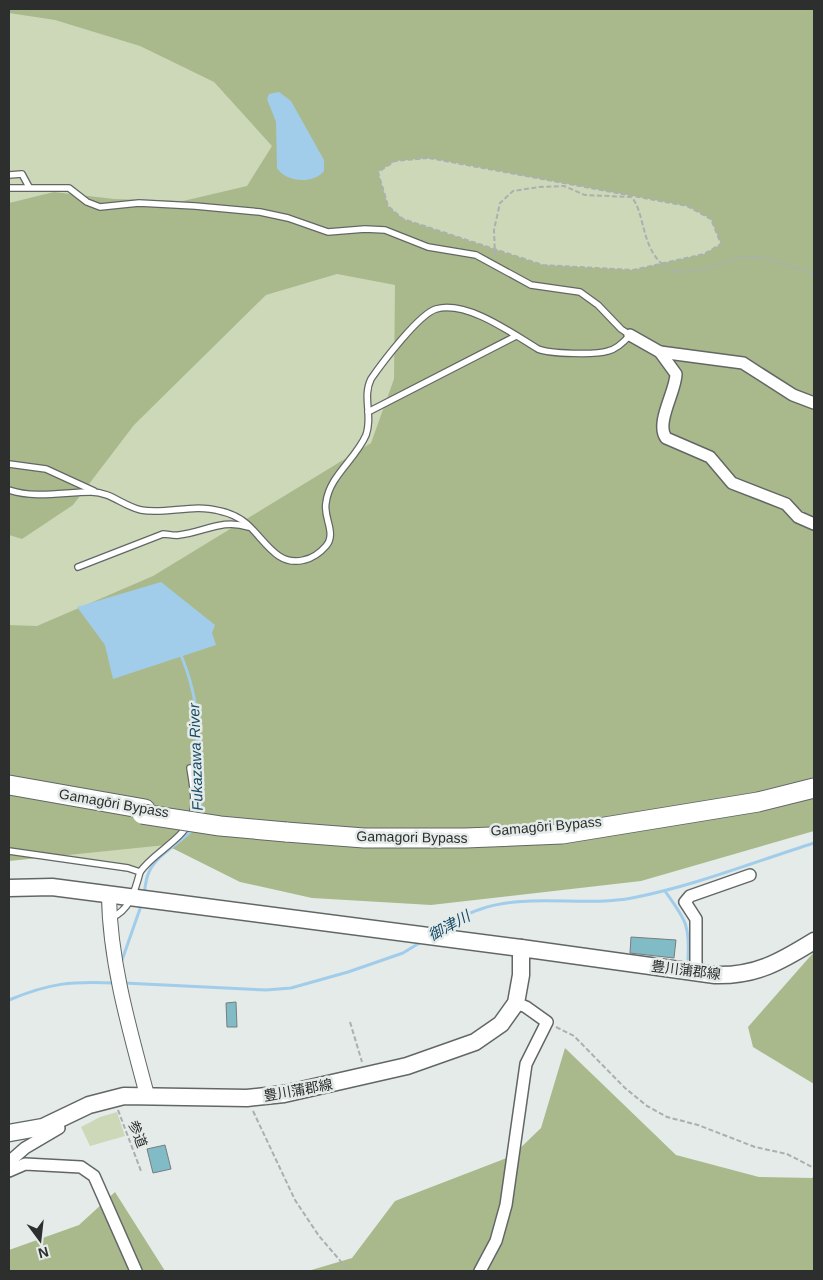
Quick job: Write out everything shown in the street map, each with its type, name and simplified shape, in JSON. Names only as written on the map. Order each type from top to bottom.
[{"type":"highway","name":"Gamagōri Bypass","points":[[9,785],[143,812],[286,830],[395,832],[530,829],[708,806],[814,784]]},
{"type":"highway","name":"Gamagori Bypass","points":[[286,830],[364,838],[465,838],[562,834],[758,802],[814,788]]},
{"type":"highway","points":[[9,792],[143,812]]},
{"type":"main road","name":"豊川蒲郡線","points":[[9,888],[52,887],[521,948],[715,976],[746,974],[788,957],[814,941]]},
{"type":"main road","name":"豊川蒲郡線","points":[[9,1133],[43,1127],[89,1105],[124,1096],[247,1098],[284,1094],[366,1077],[407,1066],[475,1042],[501,1024],[516,1003],[521,975],[521,948]]},
{"type":"street","points":[[630,335],[660,352],[743,363],[793,395],[814,403]]},
{"type":"street","points":[[660,352],[676,374],[663,425],[663,434],[666,438],[710,457],[732,483],[786,504],[798,517],[814,524]]},
{"type":"street","points":[[696,972],[696,919],[686,902],[690,896],[750,874]]},
{"type":"street","points":[[109,897],[109,919],[123,999],[147,1095]]},
{"type":"street","points":[[480,1271],[496,1241],[506,1205],[526,1064],[547,1022],[526,1007],[516,1003]]},
{"type":"street","points":[[9,1162],[46,1135],[83,1115],[89,1105]]},
{"type":"street","points":[[9,1171],[25,1164],[81,1167],[94,1176],[136,1271]]},
{"type":"lane","points":[[9,175],[22,174],[29,187]]},
{"type":"lane","points":[[9,188],[69,188],[87,202],[100,207],[140,203],[195,206],[260,212],[288,218],[328,232],[378,229],[428,247],[476,256],[531,285],[580,292],[587,296],[621,329],[630,335],[611,350],[592,353],[544,351],[474,314],[456,310],[436,309],[413,328],[371,379],[366,388],[368,412],[365,436],[342,467],[327,496],[325,512],[331,536],[325,548],[308,559],[289,562],[280,558],[252,529],[236,516],[221,511],[183,507],[142,510],[114,496],[98,492],[52,471],[9,464]]},
{"type":"lane","points":[[368,412],[516,336]]},
{"type":"lane","points":[[9,490],[48,496],[98,492]]},
{"type":"lane","points":[[78,567],[163,534],[178,536],[214,525],[229,524],[252,529]]},
{"type":"lane","points":[[109,919],[118,915],[131,900],[140,872],[150,858],[179,834],[190,820],[193,812],[194,795],[190,768]]},
{"type":"lane","points":[[9,851],[128,868],[140,872]]},
{"type":"path","points":[[429,158],[687,206],[711,218],[721,244],[704,254],[633,270],[543,265],[493,249],[403,219],[388,206],[378,172],[394,161],[429,158]]},
{"type":"path","points":[[504,270],[496,259],[493,249],[494,230],[500,203],[517,189],[564,186],[585,195],[631,197],[637,203],[641,225],[650,250],[661,264],[667,268],[687,272],[752,257],[814,274]]},
{"type":"path","points":[[350,1022],[366,1077]]},
{"type":"path","points":[[547,1022],[574,1036],[625,1088],[647,1106],[667,1117],[698,1124],[755,1147],[787,1154],[814,1168]]},
{"type":"path","points":[[247,1098],[295,1200],[319,1236],[349,1271]]},
{"type":"path","name":"参道","points":[[116,1104],[141,1171]]},
{"type":"green space","points":[[9,9],[814,9],[814,653],[167,842],[133,873],[9,851]]},
{"type":"green space","points":[[9,9],[814,9],[814,831],[641,881],[431,905],[312,898],[240,882],[166,845],[9,861],[9,625],[37,626],[153,576],[371,443],[394,379],[395,285],[337,274],[266,295],[134,425],[73,505],[22,539],[9,535],[9,203],[54,192],[114,199],[183,201],[247,186],[272,146],[214,82],[140,46],[55,20],[9,13]],"holes":[[[429,158],[687,206],[711,219],[721,244],[704,254],[633,270],[543,265],[403,219],[388,206],[378,172],[395,161]]]},
{"type":"green space","points":[[814,952],[814,1084],[753,1047],[748,1027]]},
{"type":"green space","points":[[565,1048],[676,1155],[759,1177],[812,1178],[814,1176],[814,1271],[308,1271],[352,1258],[395,1201],[512,1156],[541,1128]]},
{"type":"green space","points":[[117,1112],[125,1136],[90,1146],[81,1127],[100,1117]]},
{"type":"green space","points":[[115,1192],[165,1271],[9,1271],[9,1250],[79,1225]]},
{"type":"water","points":[[279,92],[291,101],[324,160],[324,171],[314,178],[307,180],[293,179],[281,173],[277,168],[276,122],[267,99],[269,94]]},
{"type":"water","points":[[161,582],[215,625],[212,633],[216,645],[113,679],[105,645],[77,607]]},
{"type":"building","points":[[631,937],[676,940],[674,958],[630,953]]},
{"type":"building","points":[[236,1002],[237,1027],[227,1027],[226,1003]]},
{"type":"building","points":[[165,1145],[171,1169],[153,1173],[147,1149]]},
{"type":"waterway","name":"Fukazawa River","points":[[180,653],[193,692],[196,712],[198,732],[195,759],[201,796],[199,816]]},
{"type":"waterway","name":"Fukazawa River","points":[[144,895],[147,877],[153,866],[163,854],[194,828]]},
{"type":"waterway","name":"御津川","points":[[437,932],[469,913],[498,904],[632,898],[701,880],[814,843]]},
{"type":"waterway","points":[[665,891],[685,922],[688,938],[688,959]]},
{"type":"waterway","name":"Fukazawa River","points":[[121,963],[142,903]]},
{"type":"waterway","name":"御津川","points":[[124,983],[266,990],[291,988],[348,972],[403,953],[421,942]]},
{"type":"waterway","points":[[9,1000],[61,984],[86,982],[115,983]]}]
